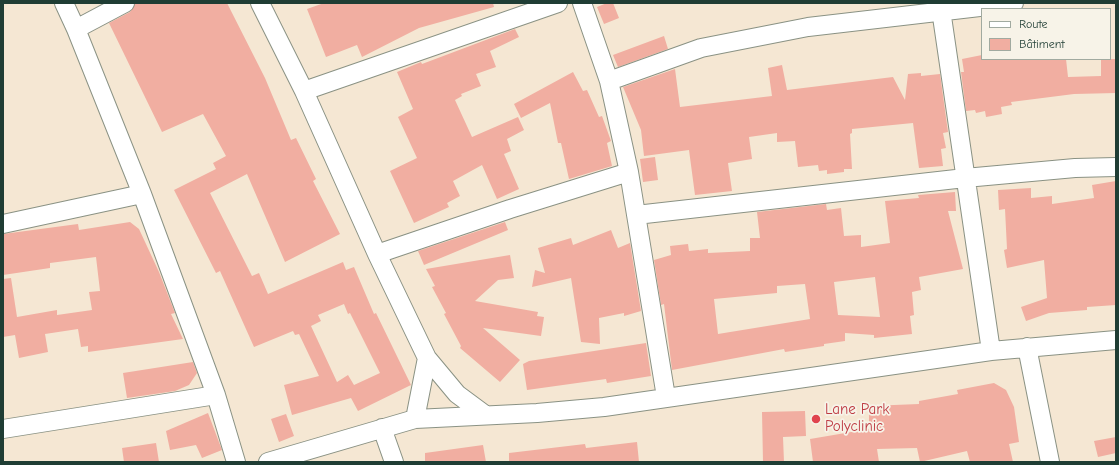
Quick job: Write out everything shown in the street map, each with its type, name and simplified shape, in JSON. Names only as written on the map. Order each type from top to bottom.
[{"type":"street","points":[[64,3],[76,29],[142,194],[216,395],[236,462]]},
{"type":"street","points":[[76,29],[125,3]]},
{"type":"street","points":[[260,3],[304,91],[377,254],[427,358],[457,394],[484,414]]},
{"type":"street","points":[[304,91],[558,3]]},
{"type":"street","points":[[582,3],[609,81],[630,172],[666,398]]},
{"type":"street","points":[[609,81],[702,48],[808,27],[940,7],[1014,3]]},
{"type":"street","points":[[940,7],[991,351]]},
{"type":"street","points":[[636,215],[965,178],[1075,168],[1116,167]]},
{"type":"street","points":[[377,254],[510,209],[630,172]]},
{"type":"street","points":[[3,224],[142,194]]},
{"type":"street","points":[[268,462],[415,419],[484,414],[536,413],[604,407],[991,351],[1116,340]]},
{"type":"street","points":[[1027,347],[1050,462]]},
{"type":"street","points":[[415,419],[427,358]]},
{"type":"street","points":[[3,429],[216,395]]},
{"type":"street","points":[[382,428],[394,462]]},
{"type":"building","points":[[135,3],[227,3],[265,78],[291,140],[296,138],[316,179],[313,181],[340,234],[285,262],[247,174],[210,193],[252,276],[259,273],[268,294],[343,262],[346,270],[354,267],[374,314],[376,313],[411,385],[358,411],[351,398],[292,415],[284,385],[319,376],[299,334],[295,335],[293,331],[254,347],[220,271],[216,273],[174,190],[216,169],[213,163],[226,156],[203,114],[162,132],[109,23],[130,12]],"holes":[[[344,304],[348,314],[350,313],[380,373],[354,385],[348,375],[337,382],[311,326],[321,321],[318,315]]]},
{"type":"building","points":[[324,3],[493,3],[494,7],[419,28],[362,57],[357,45],[326,57],[307,9]]},
{"type":"building","points":[[607,3],[613,3],[619,18],[604,24],[597,7]]},
{"type":"building","points":[[515,29],[519,37],[490,51],[496,67],[476,74],[481,86],[461,94],[462,96],[455,100],[472,137],[518,117],[524,130],[507,139],[511,151],[504,154],[519,189],[497,199],[482,165],[453,181],[460,196],[447,203],[449,207],[414,223],[390,171],[417,158],[398,117],[413,109],[397,72]]},
{"type":"building","points":[[664,36],[668,49],[618,67],[613,55]]},
{"type":"building","points":[[981,55],[981,60],[1066,60],[1068,77],[1101,76],[1101,60],[1116,59],[1116,93],[1074,94],[1011,102],[1012,105],[1001,107],[1002,114],[986,117],[985,111],[976,113],[975,110],[966,111],[961,72],[964,72],[962,59]]},
{"type":"building","points":[[782,65],[787,90],[893,77],[905,100],[908,74],[921,73],[921,76],[940,74],[948,132],[943,133],[946,148],[941,149],[943,166],[919,168],[913,123],[852,129],[852,133],[850,134],[852,169],[844,169],[844,172],[827,174],[827,170],[819,171],[818,165],[798,167],[795,141],[777,142],[777,133],[749,137],[752,159],[728,163],[732,191],[695,195],[689,150],[644,156],[641,130],[623,87],[675,69],[680,107],[772,96],[768,68]]},
{"type":"building","points":[[573,72],[583,91],[587,90],[599,117],[602,116],[611,141],[607,143],[612,166],[569,179],[561,143],[558,143],[550,103],[521,118],[514,104]]},
{"type":"building","points":[[655,157],[658,180],[643,182],[640,159]]},
{"type":"building","points":[[1116,181],[1116,305],[1087,307],[1087,310],[1049,313],[1026,321],[1021,307],[1047,298],[1044,260],[1007,268],[1004,250],[1007,249],[1005,209],[999,210],[998,190],[1031,188],[1031,198],[1052,196],[1052,204],[1094,198],[1092,185]]},
{"type":"building","points":[[955,192],[956,211],[948,211],[963,269],[919,277],[921,290],[912,292],[914,315],[910,316],[912,334],[874,338],[874,335],[845,333],[845,341],[824,344],[824,346],[785,352],[784,349],[672,370],[664,304],[661,305],[654,260],[671,255],[670,246],[688,244],[689,251],[708,249],[708,253],[750,251],[750,238],[760,238],[757,212],[826,204],[827,210],[841,208],[844,236],[861,235],[861,247],[890,243],[885,201],[919,198],[918,195]],"holes":[[[875,277],[880,317],[838,315],[834,282]],[[805,284],[810,319],[718,334],[714,299],[777,293],[777,286]]]},
{"type":"building","points":[[130,222],[139,229],[159,272],[175,313],[171,314],[183,339],[88,352],[88,346],[81,347],[78,329],[45,334],[48,352],[19,358],[15,335],[3,337],[3,279],[11,278],[17,317],[57,310],[57,315],[92,310],[89,292],[100,291],[96,257],[50,263],[50,268],[3,275],[3,234],[78,224],[79,230]]},
{"type":"building","points":[[505,222],[508,230],[424,265],[418,251]]},
{"type":"building","points":[[611,230],[618,248],[630,243],[641,311],[624,316],[624,313],[599,318],[600,344],[581,342],[571,278],[532,287],[535,270],[545,273],[538,248],[571,238],[573,245]]},
{"type":"building","points":[[510,255],[514,278],[498,280],[475,301],[538,312],[537,316],[544,317],[541,336],[483,328],[520,360],[500,382],[460,348],[461,346],[444,314],[446,313],[432,287],[435,286],[426,269]]},
{"type":"building","points":[[646,343],[651,376],[607,383],[606,379],[527,390],[523,364],[529,361]]},
{"type":"building","points":[[193,362],[197,373],[189,385],[175,391],[127,398],[123,373]]},
{"type":"building","points":[[994,383],[1006,390],[1014,407],[1019,442],[1009,444],[1013,462],[970,462],[967,451],[920,462],[917,448],[877,449],[879,462],[813,462],[810,439],[869,429],[869,406],[919,404],[919,401],[958,394],[957,390]]},
{"type":"building","points":[[805,411],[806,436],[783,437],[784,462],[763,462],[762,412]]},
{"type":"building","points":[[208,413],[222,450],[202,458],[196,445],[170,450],[166,431]]},
{"type":"building","points":[[286,414],[294,436],[279,442],[271,419]]},
{"type":"building","points":[[1116,437],[1116,453],[1098,457],[1094,441]]},
{"type":"building","points":[[637,442],[639,462],[509,462],[509,453],[585,444],[586,448]]},
{"type":"building","points":[[156,443],[159,462],[124,462],[122,448]]},
{"type":"building","points":[[483,445],[486,462],[425,462],[425,453]]},
{"type":"place","name":"Lane Park Polyclinic","points":[[816,419]]}]
